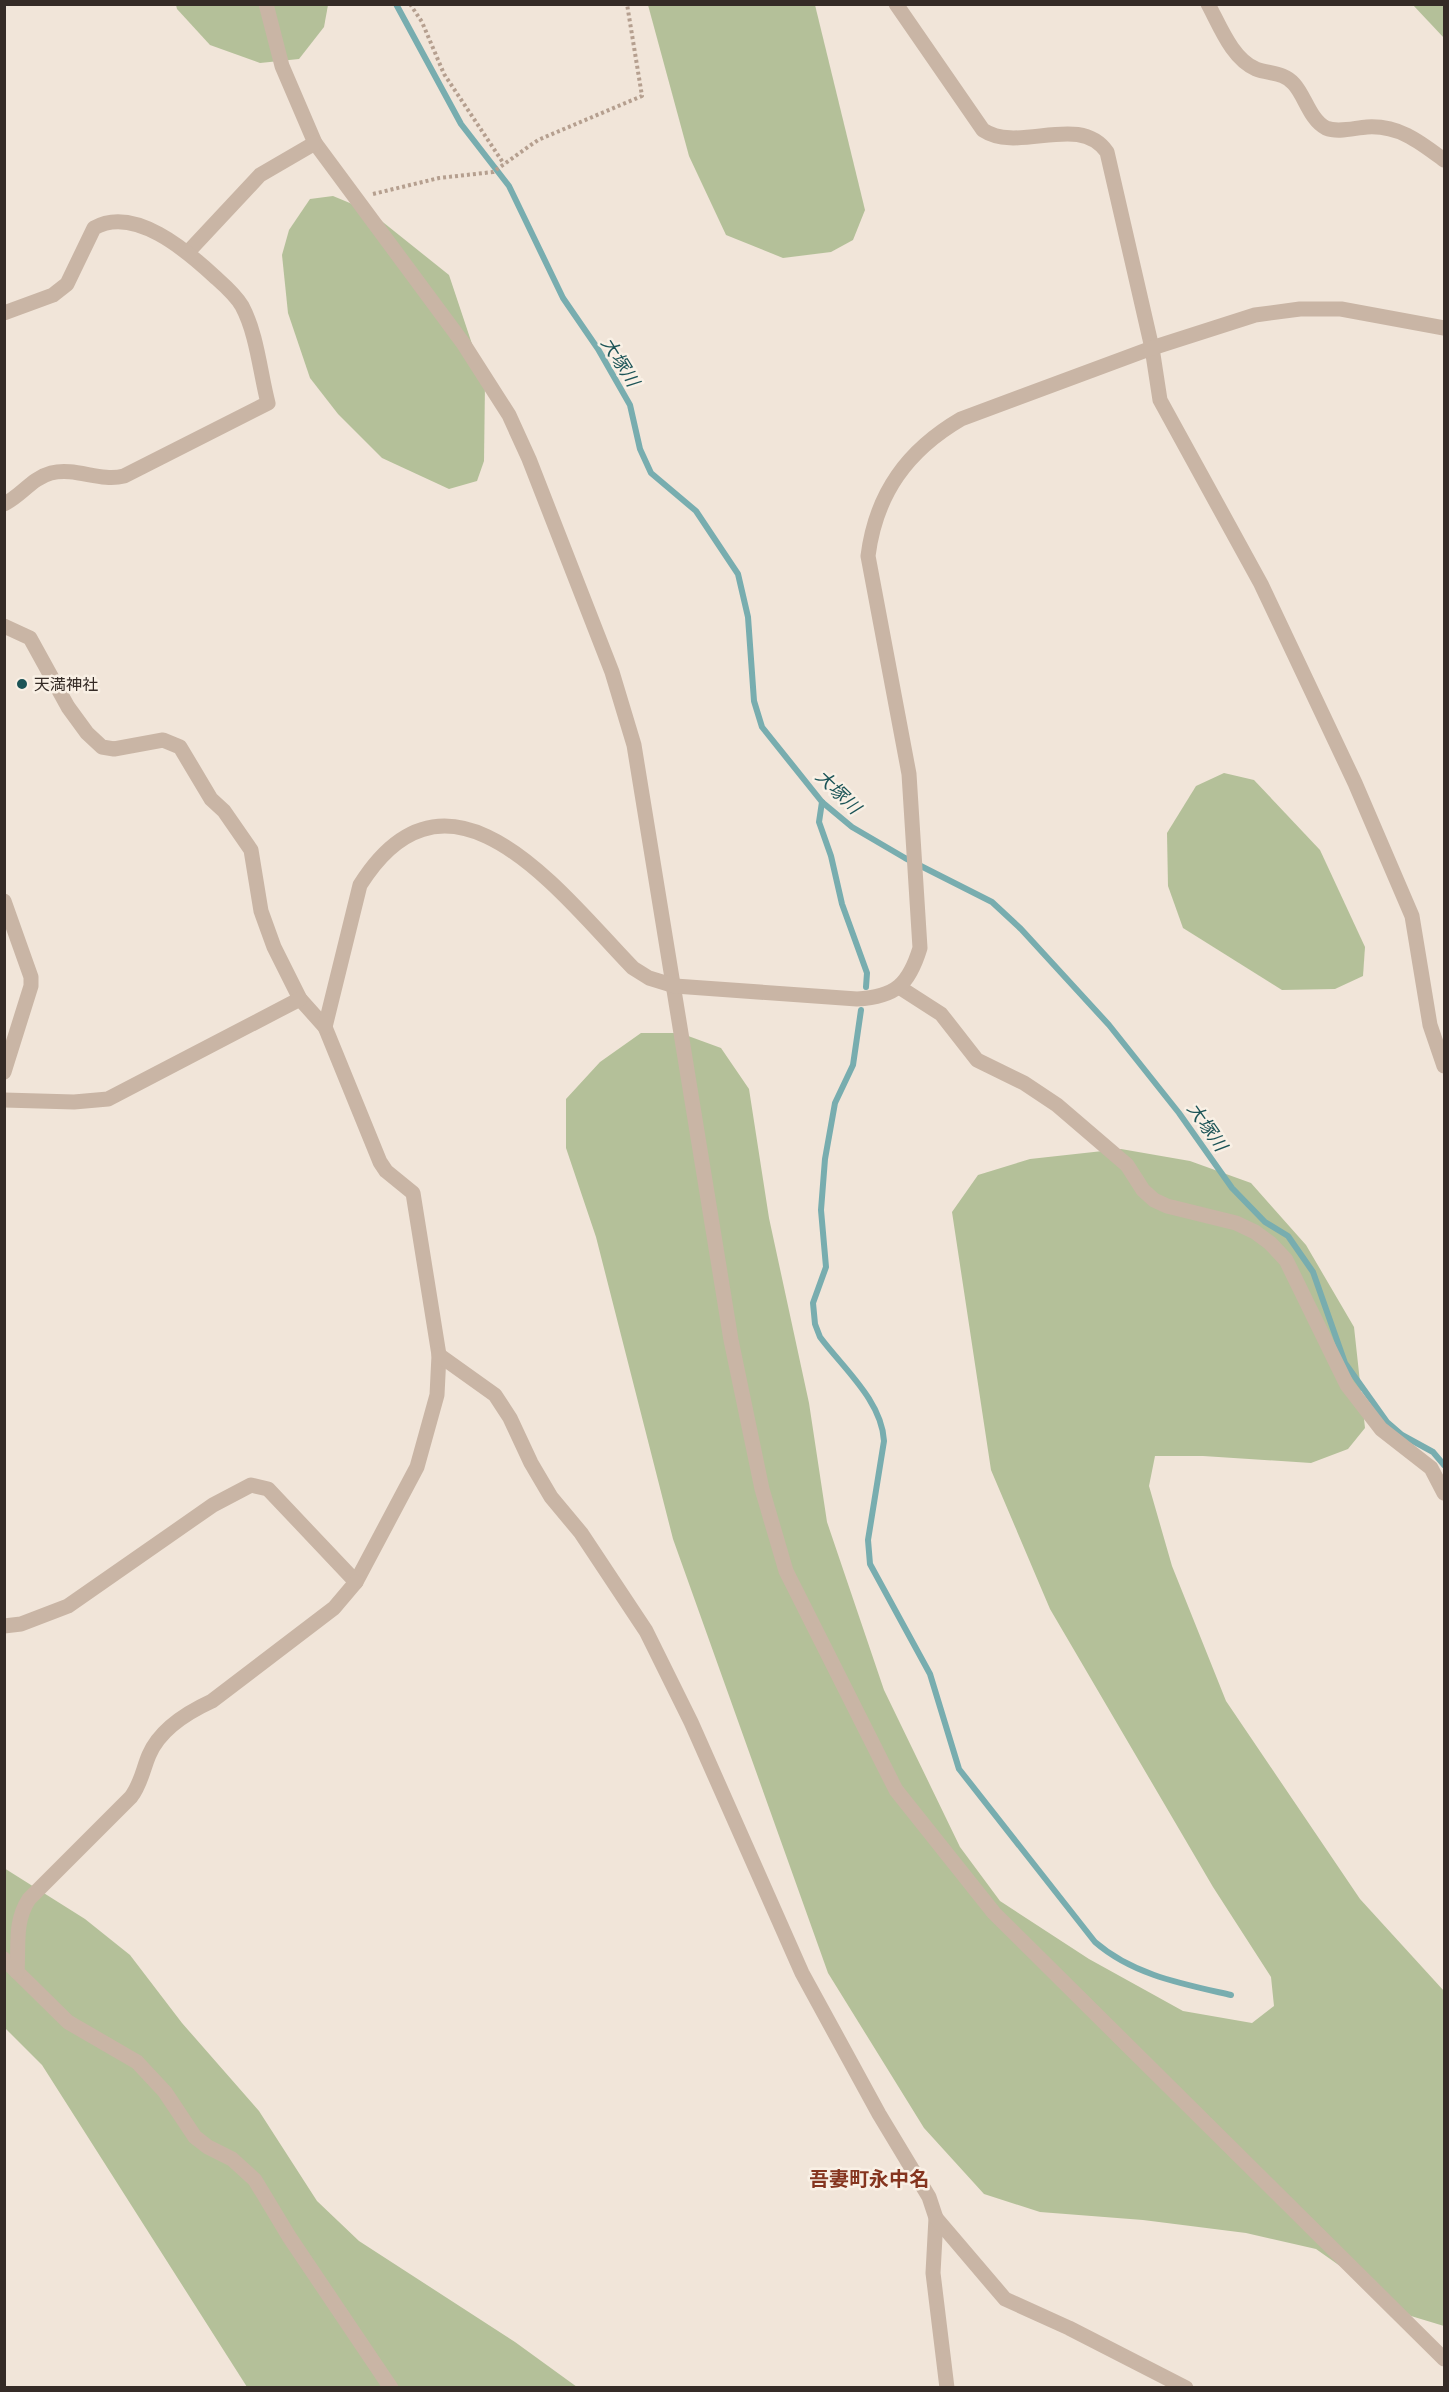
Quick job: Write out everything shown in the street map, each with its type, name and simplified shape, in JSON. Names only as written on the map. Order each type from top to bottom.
[{"type":"street","points":[[266,4],[282,66],[315,143],[463,343],[509,415],[529,459],[612,672],[634,745],[675,986],[730,1340],[762,1489],[786,1571],[896,1790],[994,1913],[1444,2359]]},
{"type":"street","points":[[896,4],[983,130],[998,137],[1076,134],[1102,144],[1107,152],[1152,348],[1160,400],[1262,584],[1355,783],[1412,916],[1430,1025],[1444,1066]]},
{"type":"street","points":[[1208,4],[1233,48],[1243,60],[1256,69],[1284,76],[1294,83],[1318,123],[1327,128],[1388,127],[1407,133],[1444,160]]},
{"type":"street","points":[[188,252],[260,175],[315,143]]},
{"type":"street","points":[[4,314],[52,296],[67,284],[90,232],[99,225],[123,222],[144,227],[188,252],[234,294],[242,306],[268,403],[124,476],[108,478],[69,471],[51,473],[34,481],[4,504]]},
{"type":"street","points":[[325,1027],[360,885],[373,866],[391,847],[409,834],[439,826],[469,828],[502,842],[541,873],[633,968],[649,978],[675,986],[857,999],[880,998],[899,987],[913,971],[920,948],[909,774],[868,556],[871,530],[881,505],[912,455],[935,435],[962,419],[1152,348],[1255,315],[1300,309],[1341,309],[1444,328]]},
{"type":"street","points":[[4,626],[30,638],[68,707],[87,733],[102,747],[114,749],[163,740],[180,747],[211,799],[224,811],[251,850],[261,911],[274,947],[300,999],[325,1027],[380,1162],[386,1171],[413,1193],[439,1355],[437,1395],[430,1430],[417,1467],[356,1582],[334,1608],[212,1701],[190,1711],[154,1744],[139,1786],[131,1797],[29,1899],[23,1908],[18,1922],[17,1972]]},
{"type":"street","points":[[4,901],[31,977],[31,986],[4,1072]]},
{"type":"street","points":[[899,987],[941,1014],[977,1060],[991,1069],[1024,1083],[1057,1105],[1127,1165],[1143,1190],[1154,1200],[1167,1206],[1236,1223],[1255,1232],[1270,1243],[1286,1260],[1347,1385],[1381,1430],[1431,1468],[1444,1493]]},
{"type":"street","points":[[4,1100],[74,1102],[108,1099],[300,999]]},
{"type":"street","points":[[439,1355],[495,1395],[510,1418],[531,1463],[551,1497],[581,1533],[646,1631],[691,1722],[802,1973],[879,2114],[929,2197],[936,2218],[933,2273],[947,2388]]},
{"type":"street","points":[[4,1626],[21,1624],[68,1606],[213,1505],[251,1485],[261,1485],[268,1489],[356,1582]]},
{"type":"street","points":[[4,1959],[68,2022],[137,2062],[165,2092],[195,2137],[207,2147],[232,2159],[255,2180],[290,2238],[391,2388]]},
{"type":"street","points":[[936,2218],[1005,2299],[1069,2328],[1186,2388]]},
{"type":"path","points":[[410,4],[422,22],[444,74],[502,166]]},
{"type":"path","points":[[355,199],[421,182],[493,172],[538,140],[642,96],[627,4]]},
{"type":"green space","points":[[176,5],[328,5],[324,27],[299,59],[260,63],[210,45],[177,9]]},
{"type":"green space","points":[[648,5],[815,5],[865,210],[853,240],[831,252],[783,258],[726,235],[689,156]]},
{"type":"green space","points":[[1413,5],[1444,5],[1444,38]]},
{"type":"green space","points":[[333,196],[369,211],[449,275],[485,383],[484,461],[477,481],[449,489],[382,458],[338,414],[310,378],[288,313],[282,255],[289,230],[310,199]]},
{"type":"green space","points":[[1224,773],[1254,780],[1320,850],[1365,947],[1363,976],[1335,989],[1282,990],[1183,928],[1168,886],[1167,833],[1196,786]]},
{"type":"green space","points":[[641,1033],[680,1033],[721,1048],[749,1089],[769,1218],[809,1403],[827,1522],[884,1690],[960,1847],[1000,1901],[1089,1959],[1183,2011],[1252,2023],[1274,2006],[1271,1977],[1213,1887],[1050,1609],[991,1470],[952,1212],[978,1175],[1030,1159],[1121,1149],[1190,1161],[1251,1183],[1306,1245],[1354,1327],[1365,1428],[1348,1449],[1311,1463],[1203,1456],[1155,1456],[1149,1486],[1172,1566],[1226,1701],[1360,1899],[1444,1991],[1444,2326],[1411,2316],[1316,2249],[1246,2233],[1143,2220],[1040,2212],[984,2194],[924,2128],[828,1973],[673,1539],[596,1237],[566,1148],[566,1099],[600,1062]]},
{"type":"green space","points":[[4,1868],[85,1919],[130,1955],[182,2023],[259,2111],[317,2201],[359,2241],[515,2342],[577,2387],[247,2387],[42,2065],[5,2028]]},
{"type":"waterway","name":"大塚川","points":[[396,4],[461,124],[509,186],[563,298],[598,349],[630,405],[640,449],[651,473],[696,511],[738,574],[748,617],[754,701],[762,727],[822,802],[852,827],[905,858],[992,902],[1021,929],[1109,1025],[1179,1113],[1232,1188],[1265,1222],[1288,1236],[1313,1272],[1345,1363],[1387,1422],[1402,1435],[1433,1452],[1444,1465]]},
{"type":"waterway","points":[[822,802],[819,822],[831,856],[842,904],[867,973],[866,987]]},
{"type":"waterway","points":[[861,1010],[853,1065],[835,1103],[825,1159],[821,1210],[826,1267],[813,1303],[815,1324],[820,1337],[860,1386],[882,1426],[884,1441],[868,1540],[870,1564],[930,1674],[959,1769],[1095,1942],[1126,1963],[1159,1977],[1231,1995]]},
{"type":"place","name":"天満神社","points":[[22,684]]},
{"type":"district","name":"吾妻町永中名","points":[[869,2179]]}]
